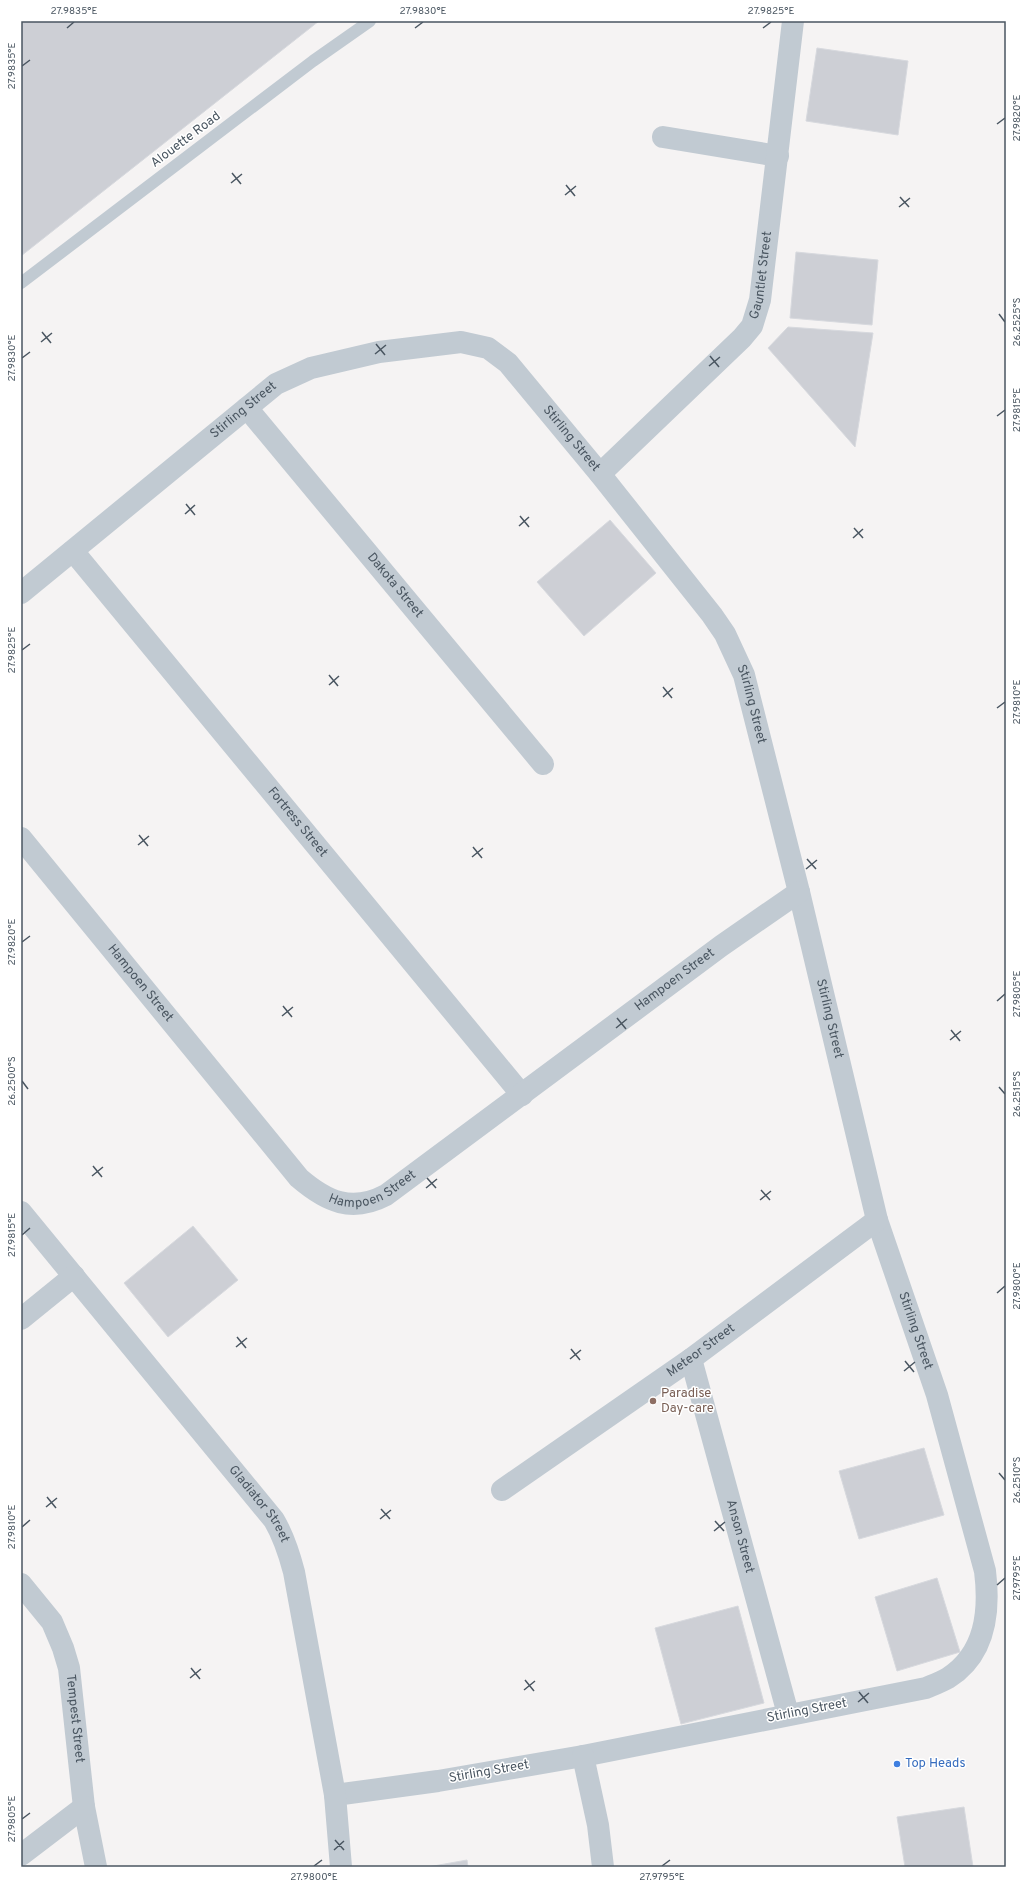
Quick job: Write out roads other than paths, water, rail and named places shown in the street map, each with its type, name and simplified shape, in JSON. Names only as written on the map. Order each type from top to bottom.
[{"type":"street","name":"Gauntlet Street","points":[[600,474],[742,338],[752,326],[760,300],[793,21]]},
{"type":"street","points":[[664,137],[778,156]]},
{"type":"street","name":"Stirling Street","points":[[21,593],[276,384],[311,368],[379,352],[461,342],[477,344],[488,348],[508,363],[600,474],[725,634],[744,675],[799,892],[878,1220],[937,1395],[985,1571],[988,1596],[987,1613],[982,1634],[976,1649],[964,1664],[948,1678],[926,1688],[788,1714],[583,1756],[438,1781],[335,1795]]},
{"type":"street","name":"Dakota Street","points":[[247,408],[543,764]]},
{"type":"street","name":"Fortress Street","points":[[72,551],[522,1095]]},
{"type":"street","name":"Hampoen Street","points":[[21,838],[299,1178],[323,1196],[340,1203],[362,1204],[373,1202],[386,1195],[715,951],[799,892]]},
{"type":"street","name":"Gladiator Street","points":[[21,1212],[274,1520],[281,1532],[288,1547],[294,1572],[335,1795],[341,1867]]},
{"type":"street","name":"Meteor Street","points":[[502,1490],[691,1359],[878,1220]]},
{"type":"street","points":[[21,1319],[74,1276]]},
{"type":"street","name":"Anson Street","points":[[691,1359],[788,1714]]},
{"type":"street","name":"Tempest Street","points":[[21,1584],[52,1622],[64,1648],[69,1668],[84,1807],[96,1867]]},
{"type":"street","points":[[583,1756],[598,1825],[603,1867]]},
{"type":"street","points":[[21,1855],[84,1807]]},
{"type":"lane","name":"Alouette Road","points":[[21,283],[313,60],[370,21]]},
{"type":"place","name":"Paradise Day-care","points":[[653,1401]]},
{"type":"place","name":"Top Heads","points":[[897,1764]]}]
